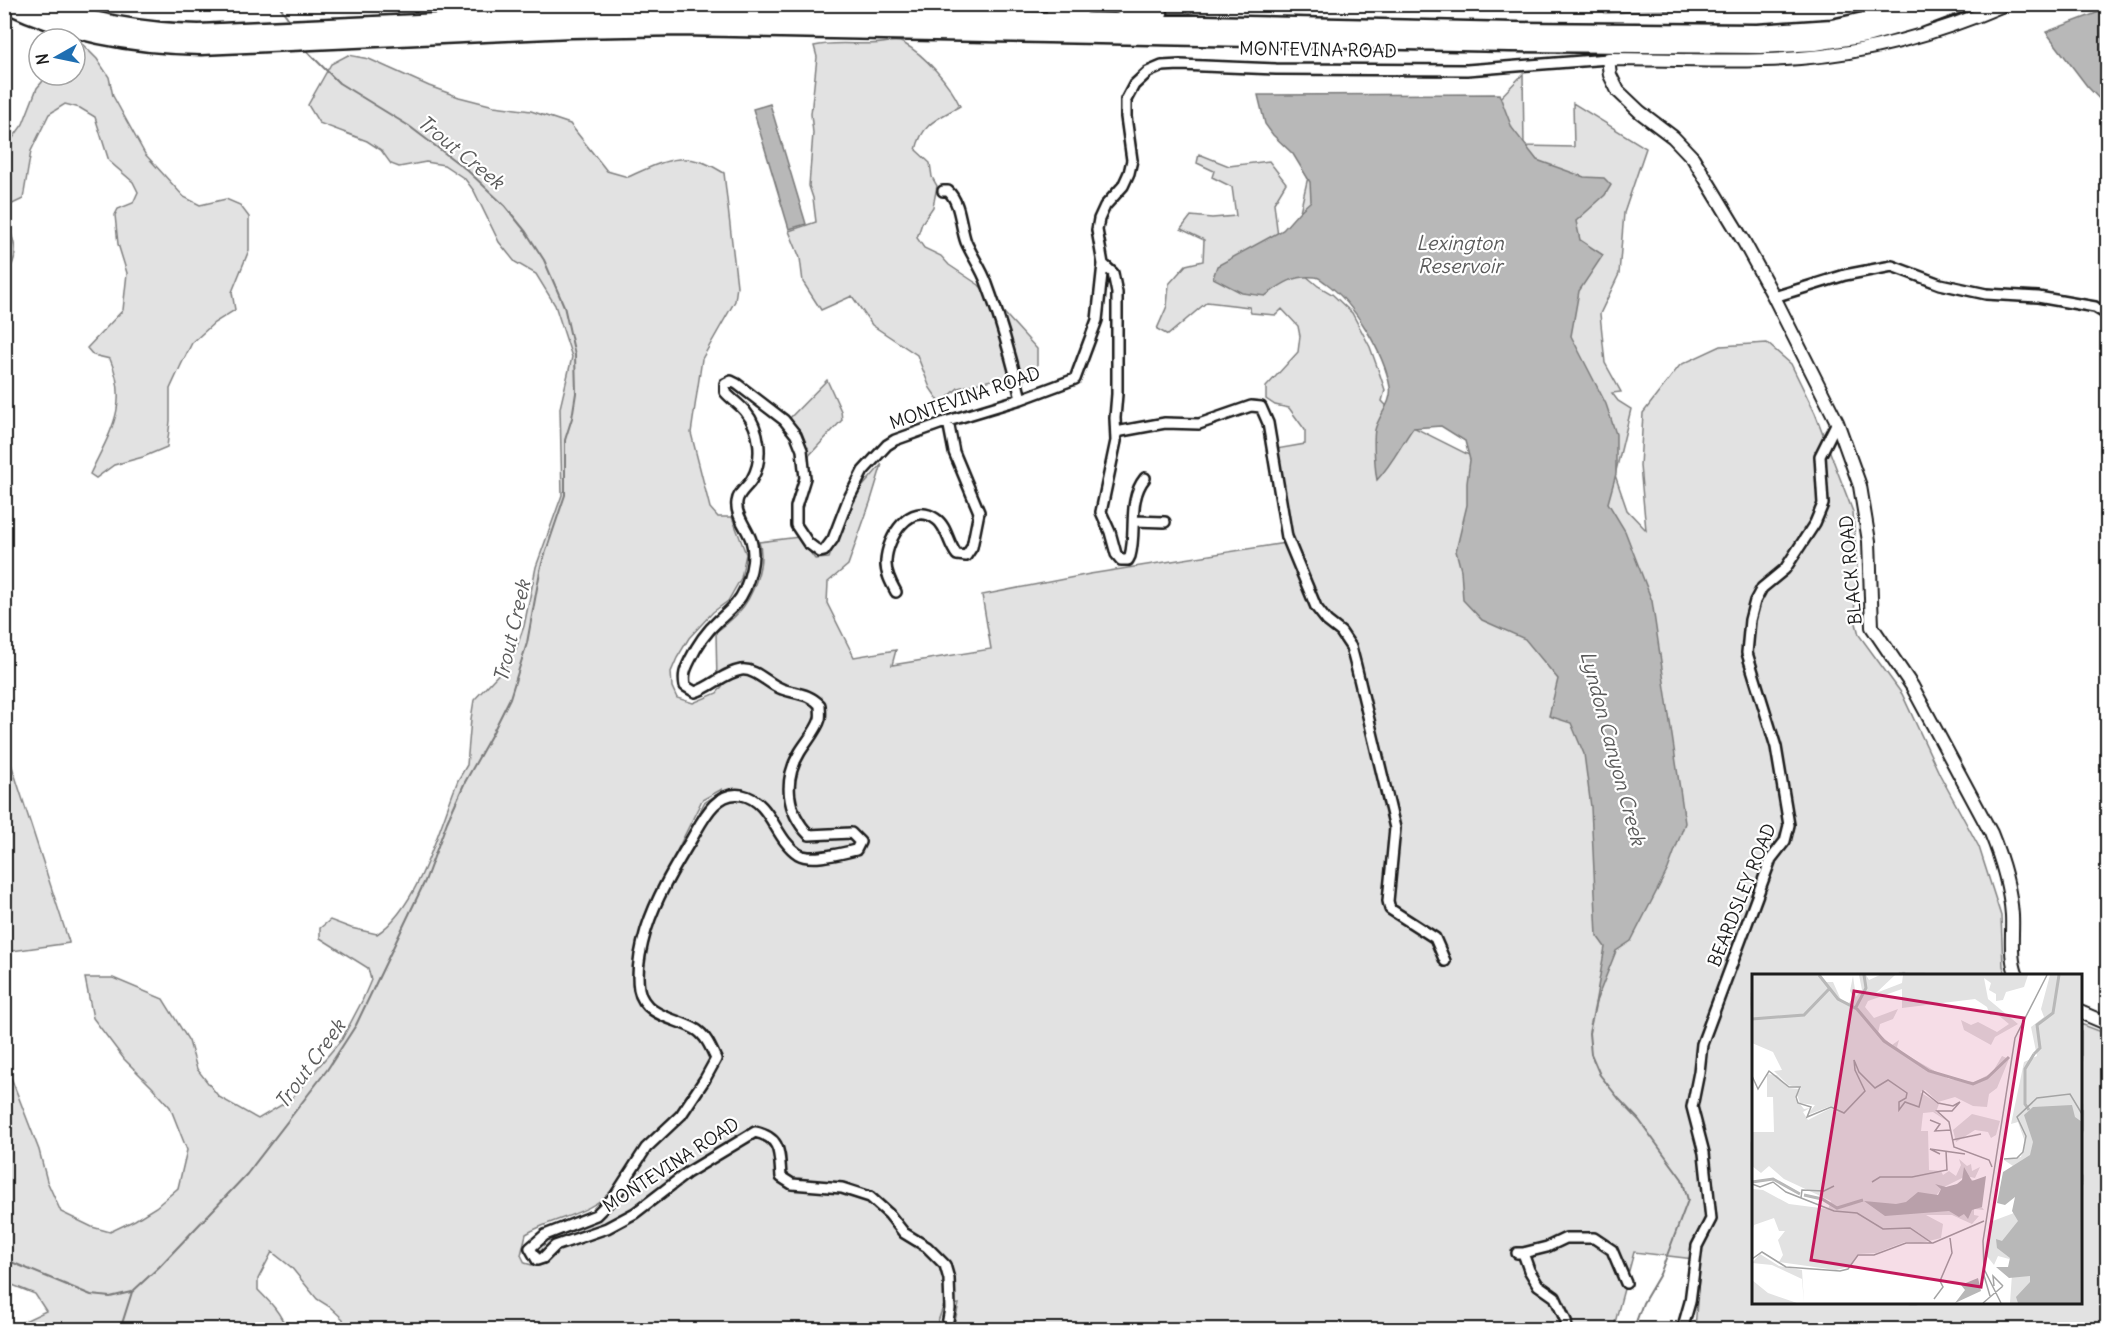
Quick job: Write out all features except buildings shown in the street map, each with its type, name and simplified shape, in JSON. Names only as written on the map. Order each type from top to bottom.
[{"type":"highway","points":[[7,4],[46,20],[99,36],[164,45],[201,46],[571,29],[682,27],[1521,43],[1761,45],[1815,42],[1857,35],[1901,25],[1959,4]]},
{"type":"highway","points":[[40,4],[115,26],[161,32],[199,33],[644,14],[753,14],[1740,33],[1795,32],[1833,27],[1887,16],[1925,4]]},
{"type":"highway","points":[[975,19],[1064,11],[1092,4]]},
{"type":"highway","points":[[1116,4],[1132,10],[1288,26]]},
{"type":"highway","points":[[1833,27],[1900,4]]},
{"type":"street","name":"MONTEVINA ROAD","points":[[943,1329],[947,1324],[950,1309],[949,1279],[945,1265],[927,1247],[904,1233],[889,1214],[870,1197],[842,1188],[792,1184],[781,1177],[776,1143],[768,1135],[755,1132],[687,1173],[634,1214],[607,1228],[555,1246],[543,1258],[537,1260],[530,1248],[545,1235],[596,1215],[609,1202],[646,1149],[681,1115],[716,1059],[709,1044],[697,1030],[651,1010],[639,990],[638,968],[646,930],[660,896],[678,862],[714,805],[730,794],[744,795],[758,802],[785,840],[799,854],[815,857],[856,850],[860,842],[851,833],[808,835],[799,825],[791,806],[788,794],[790,775],[798,755],[820,719],[820,705],[813,698],[781,689],[744,669],[728,673],[707,688],[695,692],[684,686],[683,674],[696,648],[719,620],[736,607],[745,588],[753,554],[751,540],[741,520],[737,501],[752,480],[757,464],[758,439],[747,414],[724,392],[725,384],[731,381],[737,384],[784,420],[796,435],[802,450],[806,478],[796,507],[796,525],[808,543],[820,552],[824,551],[832,539],[863,471],[880,451],[895,440],[1075,379],[1097,320],[1103,264],[1097,230],[1099,219],[1105,206],[1123,186],[1132,160],[1126,100],[1138,80],[1157,68],[1180,65],[1467,70],[1608,59],[1759,60],[1823,56],[1861,50],[1910,38],[1958,23],[2006,4]]},
{"type":"street","name":"BLACK ROAD","points":[[1608,59],[1611,75],[1618,91],[1673,137],[1693,158],[1744,242],[1838,422],[1860,486],[1869,541],[1872,627],[1912,686],[1991,833],[2002,858],[2012,913],[2013,967],[2016,974]]},
{"type":"street","points":[[943,191],[948,191],[956,203],[966,242],[986,282],[1013,364],[1021,399]]},
{"type":"street","points":[[1103,264],[1113,273],[1117,293],[1117,394],[1116,432],[1101,512],[1116,554],[1121,560],[1128,560],[1130,556],[1135,501],[1145,478]]},
{"type":"street","points":[[1774,297],[1845,275],[1892,266],[1951,286],[1986,294],[2038,297],[2095,308],[2108,315]]},
{"type":"street","points":[[1116,432],[1157,424],[1199,424],[1251,406],[1261,407],[1268,423],[1287,537],[1316,607],[1327,621],[1341,632],[1351,647],[1395,828],[1388,901],[1390,909],[1435,938],[1445,960]]},
{"type":"street","points":[[896,592],[888,575],[886,558],[890,543],[903,522],[916,513],[929,514],[942,523],[949,546],[957,555],[966,556],[972,547],[979,512],[954,452],[948,421]]},
{"type":"street","name":"BEARDSLEY ROAD","points":[[1682,1329],[1689,1302],[1697,1246],[1711,1219],[1704,1153],[1692,1107],[1702,1044],[1771,859],[1785,841],[1789,825],[1776,747],[1747,653],[1750,620],[1755,601],[1762,588],[1785,569],[1815,523],[1823,504],[1820,456],[1838,422]]},
{"type":"street","points":[[1134,521],[1165,522]]},
{"type":"street","points":[[2082,1013],[2108,1024]]},
{"type":"street","points":[[1568,1329],[1555,1297],[1538,1285],[1520,1253],[1547,1247],[1566,1238],[1594,1238],[1612,1250],[1626,1284]]},
{"type":"shaded area","points":[[1599,5],[1823,5],[1605,13]]},
{"type":"shaded area","points":[[903,43],[928,62],[956,97],[960,106],[927,127],[922,133],[916,150],[930,163],[932,177],[937,186],[933,207],[922,223],[917,238],[924,248],[941,256],[949,265],[979,285],[1037,349],[1037,365],[1022,382],[1000,378],[958,388],[941,404],[930,388],[917,355],[872,325],[852,296],[821,310],[803,282],[800,258],[789,231],[816,222],[809,186],[813,133],[811,114],[817,57],[814,46]]},
{"type":"shaded area","points":[[87,49],[109,77],[113,96],[145,154],[184,197],[200,205],[226,199],[240,205],[249,217],[249,250],[232,292],[235,310],[214,323],[192,343],[181,365],[170,389],[167,447],[114,465],[96,478],[90,474],[115,418],[118,390],[116,375],[110,359],[93,355],[87,348],[123,310],[127,273],[118,244],[115,215],[118,209],[133,203],[138,192],[133,182],[109,161],[95,117],[80,108],[65,104],[49,114],[31,151],[23,199],[8,206],[4,212],[5,149],[23,124],[37,88],[87,87]]},
{"type":"shaded area","points":[[348,55],[369,59],[459,97],[494,106],[531,111],[570,124],[607,171],[628,177],[665,162],[687,159],[711,165],[724,173],[737,286],[735,301],[702,359],[691,433],[710,508],[718,517],[732,517],[746,554],[741,578],[728,601],[713,612],[689,638],[671,672],[672,687],[677,698],[693,703],[717,693],[727,680],[717,682],[716,632],[731,621],[749,598],[757,579],[761,559],[759,542],[799,537],[815,559],[829,558],[850,501],[882,464],[848,565],[828,582],[827,603],[854,657],[896,650],[892,665],[991,649],[982,595],[1090,574],[1285,543],[1276,449],[1305,444],[1305,430],[1289,408],[1275,405],[1266,399],[1266,387],[1298,352],[1300,336],[1298,326],[1282,309],[1276,315],[1251,313],[1249,307],[1207,302],[1168,335],[1157,329],[1167,306],[1169,284],[1186,265],[1203,261],[1204,240],[1181,229],[1191,216],[1212,218],[1236,216],[1232,187],[1212,177],[1214,171],[1197,163],[1199,154],[1229,166],[1269,161],[1286,183],[1274,203],[1280,254],[1318,286],[1332,294],[1352,313],[1370,347],[1379,372],[1385,390],[1382,401],[1401,421],[1483,462],[1519,502],[1335,271],[1292,246],[1308,177],[1377,225],[1523,74],[1524,146],[1574,147],[1573,103],[1646,148],[1624,213],[1619,274],[1600,314],[1605,363],[1621,392],[1612,393],[1618,401],[1631,409],[1615,475],[1627,510],[1646,530],[1640,466],[1643,413],[1680,365],[1721,346],[1767,343],[1791,364],[1815,413],[1853,512],[1857,570],[1854,615],[1859,635],[1902,694],[1940,775],[1979,847],[2001,916],[2003,966],[2006,974],[1752,974],[1752,1304],[2082,1304],[2082,1024],[2107,1034],[2107,1329],[1695,1329],[1700,1263],[1695,1264],[1694,1259],[1634,1252],[1613,1330],[953,1329],[959,1304],[943,1307],[935,1330],[344,1329],[343,1319],[317,1299],[291,1267],[272,1252],[258,1279],[258,1290],[271,1303],[286,1329],[8,1329],[46,1311],[35,1294],[5,1282],[4,1070],[10,1075],[39,1150],[47,1181],[61,1212],[92,1227],[110,1232],[156,1207],[178,1188],[187,1150],[170,1107],[124,1059],[93,1018],[85,978],[113,978],[163,999],[189,1041],[197,1069],[219,1097],[258,1119],[290,1100],[342,1039],[371,980],[368,968],[320,938],[320,928],[330,920],[377,934],[405,905],[426,864],[458,780],[467,765],[474,700],[506,666],[516,649],[524,626],[536,567],[562,495],[560,408],[572,357],[555,305],[536,274],[515,262],[499,242],[474,191],[465,179],[444,165],[426,162],[399,167],[391,164],[381,150],[367,141],[319,123],[308,105],[331,64]],"holes":[[[722,789],[704,803],[667,871],[702,800]],[[605,1197],[595,1210],[555,1225],[531,1240],[532,1265],[525,1263],[521,1255],[526,1234],[586,1209]]]},
{"type":"shaded area","points":[[5,216],[15,254],[5,276]]},
{"type":"shaded area","points":[[827,380],[841,411],[842,420],[803,462],[787,421]]},
{"type":"shaded area","points":[[5,745],[69,942],[69,943],[5,952]]},
{"type":"water","points":[[2108,9],[2107,107],[2087,86],[2046,32]]},
{"type":"water","name":"Lexington Reservoir","points":[[1499,94],[1512,128],[1537,160],[1584,177],[1604,178],[1611,185],[1605,195],[1576,221],[1580,240],[1603,255],[1579,291],[1571,336],[1606,404],[1616,434],[1616,474],[1608,503],[1625,531],[1652,601],[1685,823],[1668,869],[1631,941],[1616,951],[1595,1004],[1605,947],[1597,936],[1591,807],[1584,754],[1571,723],[1549,716],[1558,679],[1525,639],[1482,620],[1463,600],[1461,570],[1456,551],[1467,505],[1470,460],[1465,441],[1441,426],[1413,428],[1377,480],[1374,455],[1375,430],[1387,404],[1390,387],[1374,344],[1347,303],[1337,292],[1316,277],[1294,279],[1265,296],[1242,293],[1213,278],[1217,266],[1283,230],[1311,201],[1310,182],[1293,154],[1265,124],[1258,95]]},
{"type":"water","points":[[770,104],[806,224],[789,229],[753,109]]},
{"type":"waterway","name":"Trout Creek","points":[[278,4],[288,18]]},
{"type":"waterway","name":"Trout Creek","points":[[120,1330],[132,1292],[159,1267],[247,1174],[327,1070],[356,1025],[425,881],[465,782],[510,698],[527,643],[541,566],[565,495],[565,440],[572,418],[576,393],[575,355],[564,306],[544,260],[526,232],[505,206],[467,170],[409,126],[339,83],[305,49]]},
{"type":"waterway","name":"Lyndon Canyon Creek","points":[[1596,1001],[1589,1033],[1591,1054],[1600,1075],[1639,1120],[1682,1179],[1688,1200],[1660,1274],[1643,1303],[1633,1330]]},
{"type":"waterway","points":[[4,1259],[91,1295],[110,1297],[131,1292]]}]
